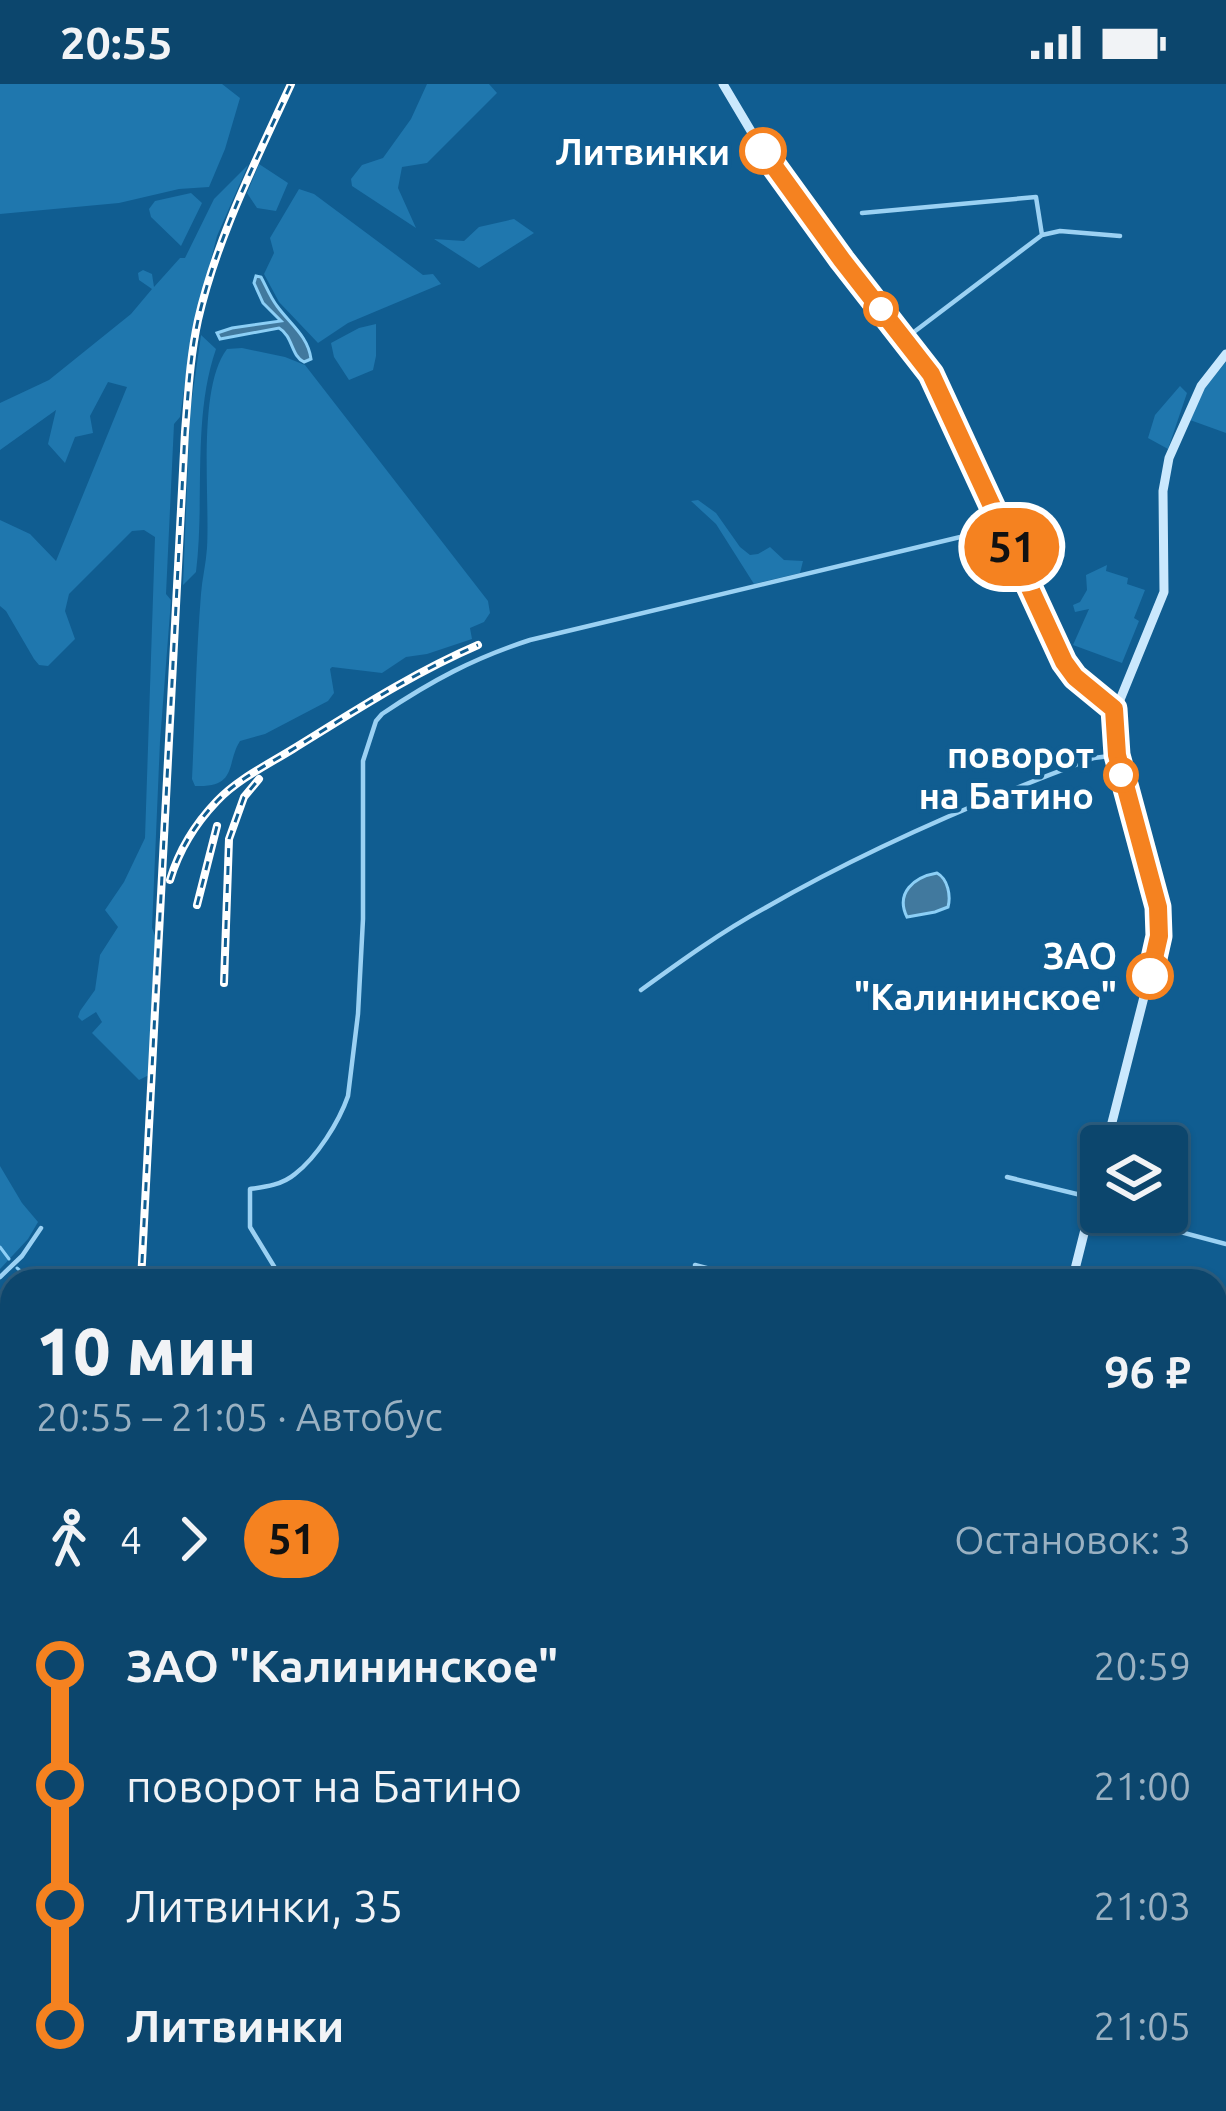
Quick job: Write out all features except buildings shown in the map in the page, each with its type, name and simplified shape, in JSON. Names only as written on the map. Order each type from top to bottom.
[{"type":"street","points":[[723,84],[767,158],[936,383],[1066,666],[1115,712]]},
{"type":"street","points":[[862,213],[1036,197],[1042,236]]},
{"type":"street","points":[[906,338],[1042,236],[1060,231],[1120,236]]},
{"type":"street","points":[[1111,1125],[1159,931],[1157,902],[1117,755],[1115,712],[1164,592],[1163,494],[1169,458],[1201,386],[1226,354]]},
{"type":"street","points":[[276,1269],[250,1227],[250,1189],[280,1183],[295,1174],[348,1096],[363,919],[363,760],[382,714],[450,670],[530,640],[1001,527]]},
{"type":"street","points":[[641,990],[763,908],[818,879],[943,818],[1068,767],[1117,755]]},
{"type":"street","points":[[1007,1177],[1080,1201]]},
{"type":"street","points":[[8,1269],[41,1228]]},
{"type":"street","points":[[1076,1269],[1088,1233]]},
{"type":"street","points":[[1188,1233],[1226,1244]]},
{"type":"street","points":[[695,1265],[710,1269]]},
{"type":"shaded area","points":[[0,84],[222,84],[240,98],[209,187],[119,203],[0,214]]},
{"type":"shaded area","points":[[427,84],[489,84],[497,93],[427,163],[402,167],[398,188],[416,228],[352,186],[351,179],[362,165],[383,158],[411,119]]},
{"type":"shaded area","points":[[259,164],[288,183],[276,211],[257,208],[247,193]]},
{"type":"shaded area","points":[[248,165],[217,236],[192,334],[180,417],[174,424],[166,594],[171,600],[160,741],[149,1075],[139,1080],[92,1033],[102,1022],[96,1012],[82,1021],[78,1017],[95,990],[100,955],[118,927],[105,910],[145,838],[155,537],[144,530],[132,531],[69,594],[65,611],[75,639],[48,666],[34,659],[0,606],[0,520],[30,534],[56,561],[127,387],[108,382],[90,416],[93,433],[75,437],[65,463],[48,444],[56,410],[0,450],[0,403],[49,380],[131,314],[152,289],[139,280],[138,273],[152,274],[154,287],[185,258],[214,199]]},
{"type":"shaded area","points":[[299,189],[314,194],[441,284],[348,323],[318,343],[279,302],[264,274],[274,253],[270,238]]},
{"type":"shaded area","points":[[191,193],[202,203],[181,246],[151,217],[149,209],[155,201]]},
{"type":"shaded area","points":[[514,219],[534,233],[479,268],[434,239],[464,241],[479,227]]},
{"type":"shaded area","points":[[256,276],[302,337],[311,359],[300,359],[279,328],[220,339],[217,333],[232,328],[281,321],[263,303],[254,283]]},
{"type":"shaded area","points":[[376,324],[373,370],[349,380],[331,343]]},
{"type":"shaded area","points":[[201,335],[216,349],[201,431],[196,572],[183,585],[190,413]]},
{"type":"shaded area","points":[[242,348],[305,365],[488,601],[490,613],[470,628],[472,639],[406,657],[382,673],[332,667],[334,693],[328,701],[265,734],[240,741],[224,778],[209,786],[195,786],[198,640],[207,548],[208,416],[218,367],[227,349]]},
{"type":"shaded area","points":[[1226,362],[1226,433],[1190,420],[1204,388]]},
{"type":"shaded area","points":[[1180,386],[1187,393],[1168,449],[1148,438],[1155,415]]},
{"type":"shaded area","points":[[698,500],[716,513],[750,555],[770,547],[784,560],[803,561],[800,573],[754,584],[716,524],[691,501]]},
{"type":"shaded area","points":[[1107,565],[1106,571],[1145,590],[1122,663],[1073,645],[1089,609],[1075,612],[1073,605],[1087,590],[1086,575]]},
{"type":"shaded area","points":[[937,873],[948,888],[948,907],[907,917],[903,901],[909,888]]},
{"type":"shaded area","points":[[0,1166],[38,1222],[0,1269]]},
{"type":"waterway","points":[[0,1247],[9,1259]]},
{"type":"railway","points":[[142,1269],[191,362],[216,259],[291,84]]},
{"type":"railway","points":[[170,880],[195,828],[234,786],[384,694],[478,645]]},
{"type":"railway","points":[[224,983],[229,839],[244,797],[259,779]]},
{"type":"railway","points":[[197,905],[217,826]]},
{"type":"bus line","name":"51","points":[[763,151],[926,364],[1064,662],[1114,709],[1117,755],[1158,907],[1159,936],[1150,976]]},
{"type":"place","name":"Литвинки","points":[[763,151]]},
{"type":"place","name":"поворот на Батино","points":[[1121,775]]},
{"type":"place","name":"ЗАО \"Калининское\"","points":[[1150,976]]}]
